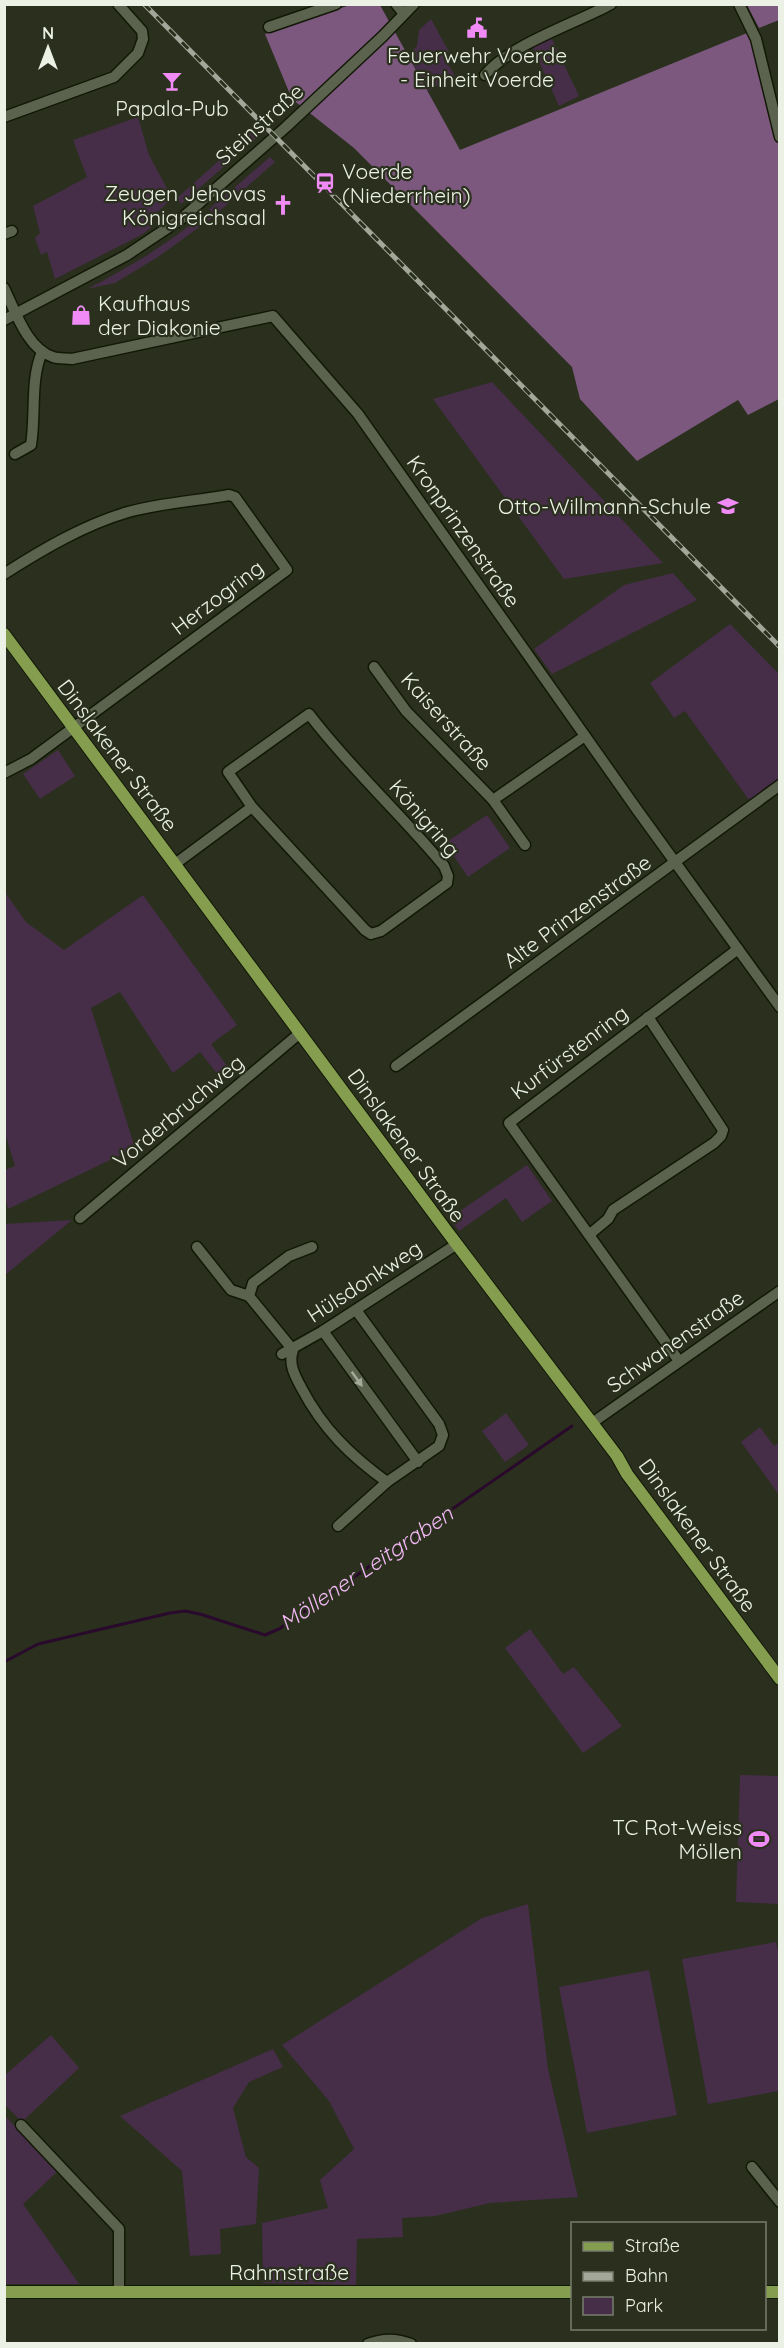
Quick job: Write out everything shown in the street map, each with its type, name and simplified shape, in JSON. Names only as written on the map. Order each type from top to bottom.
[{"type":"main road","name":"Dinslakener Straße","points":[[4,634],[780,1679]]},
{"type":"main road","name":"Rahmstraße","points":[[4,2292],[571,2292]]},
{"type":"street","points":[[4,117],[114,77],[136,55],[143,39],[139,25],[118,4]]},
{"type":"street","points":[[269,27],[336,4]]},
{"type":"street","points":[[396,4],[404,14]]},
{"type":"street","name":"Steinstraße","points":[[4,320],[120,259],[181,219],[270,142],[414,4]]},
{"type":"street","points":[[485,75],[495,63],[611,4]]},
{"type":"street","points":[[739,4],[756,39],[780,137]]},
{"type":"street","points":[[4,288],[33,343],[42,352],[35,367],[34,424],[31,445],[15,454]]},
{"type":"street","name":"Kronprinzenstraße","points":[[42,352],[53,357],[72,359],[273,316],[353,408],[675,863],[780,1007]]},
{"type":"street","name":"Herzogring","points":[[4,574],[44,549],[91,526],[129,512],[229,495],[235,497],[287,570],[74,728]]},
{"type":"street","name":"Kaiserstraße","points":[[374,667],[406,711],[493,800],[525,845]]},
{"type":"street","name":"Königring","points":[[309,714],[358,773],[444,866],[448,876],[447,883],[381,931],[371,934],[252,807],[228,772],[309,714]]},
{"type":"street","points":[[4,773],[31,759],[74,728]]},
{"type":"street","name":"Kaiserstraße","points":[[493,800],[585,736]]},
{"type":"street","name":"Alte Prinzenstraße","points":[[396,1066],[780,785]]},
{"type":"street","points":[[175,864],[252,807]]},
{"type":"street","name":"Kurfürstenring","points":[[680,1360],[509,1123],[738,949]]},
{"type":"street","name":"Kurfürstenring","points":[[590,1234],[608,1219],[613,1209],[714,1143],[723,1130],[648,1017]]},
{"type":"street","name":"Vorderbruchweg","points":[[80,1218],[300,1033]]},
{"type":"street","name":"Hülsdonkweg","points":[[288,1352],[457,1244]]},
{"type":"street","points":[[197,1247],[231,1290],[249,1296],[288,1352],[295,1377],[312,1409],[335,1439],[359,1462],[387,1482]]},
{"type":"street","points":[[249,1296],[253,1283],[289,1256],[312,1247]]},
{"type":"street","name":"Schwanenstraße","points":[[592,1423],[780,1292]]},
{"type":"street","points":[[338,1526],[387,1482],[439,1446],[443,1435],[439,1424],[356,1310]]},
{"type":"street","points":[[323,1331],[418,1462]]},
{"type":"street","points":[[21,2125],[119,2229],[119,2291]]},
{"type":"street","points":[[752,2167],[780,2202]]},
{"type":"street","points":[[368,2343],[379,2339],[399,2338],[411,2343]]},
{"type":"green space","points":[[431,19],[449,52],[443,55],[455,76],[428,91],[408,55],[417,46],[419,30]]},
{"type":"green space","points":[[551,37],[579,96],[559,106],[532,46]]},
{"type":"green space","points":[[138,117],[149,155],[170,194],[167,203],[150,219],[153,226],[143,234],[55,279],[47,252],[41,255],[35,238],[40,233],[33,206],[87,177],[73,140]]},
{"type":"green space","points":[[251,132],[257,138],[181,204],[177,198]]},
{"type":"green space","points":[[270,157],[275,162],[215,215],[209,209]]},
{"type":"green space","points":[[206,212],[212,218],[158,257],[115,283],[87,289],[149,254]]},
{"type":"green space","points":[[492,382],[663,563],[564,579],[433,399]]},
{"type":"green space","points":[[673,573],[697,600],[552,674],[534,649],[624,585]]},
{"type":"green space","points":[[730,624],[779,674],[779,779],[749,800],[685,711],[674,718],[650,683]]},
{"type":"green space","points":[[58,750],[75,776],[40,799],[23,774]]},
{"type":"green space","points":[[487,815],[510,848],[468,877],[445,843]]},
{"type":"green space","points":[[4,891],[26,922],[64,950],[143,895],[237,1025],[211,1044],[230,1070],[219,1076],[200,1052],[173,1073],[120,992],[91,1008],[135,1148],[8,1209],[5,1197],[5,1170],[15,1166],[4,1130]]},
{"type":"green space","points":[[527,1165],[552,1201],[522,1222],[506,1198],[459,1231],[450,1218]]},
{"type":"green space","points":[[72,1220],[5,1275],[5,1224]]},
{"type":"green space","points":[[506,1413],[529,1445],[505,1462],[482,1431]]},
{"type":"green space","points":[[760,1427],[774,1446],[779,1443],[779,1495],[741,1442]]},
{"type":"green space","points":[[530,1629],[563,1674],[574,1667],[622,1726],[583,1753],[505,1648]]},
{"type":"green space","name":"TC Rot-Weiss Möllen","points":[[740,1775],[779,1776],[779,1904],[736,1902]]},
{"type":"green space","points":[[528,1904],[548,2069],[578,2197],[490,2203],[435,2216],[402,2218],[403,2237],[357,2239],[356,2285],[263,2283],[262,2223],[328,2208],[320,2180],[354,2149],[329,2101],[282,2045],[482,1918]]},
{"type":"green space","points":[[776,1942],[780,1960],[779,2091],[708,2104],[682,1959]]},
{"type":"green space","points":[[649,1970],[677,2115],[587,2133],[559,1987]]},
{"type":"green space","points":[[51,2035],[79,2068],[22,2122],[5,2105],[4,2076]]},
{"type":"green space","points":[[273,2049],[283,2067],[249,2082],[233,2108],[246,2157],[259,2168],[256,2224],[220,2229],[221,2254],[190,2256],[182,2171],[120,2116]]},
{"type":"green space","points":[[4,2115],[59,2170],[23,2204],[79,2284],[5,2284]]},
{"type":"shaded area","points":[[350,5],[380,5],[460,150],[752,31],[779,137],[779,399],[748,415],[738,400],[637,461],[580,399],[572,367],[354,148],[292,99],[265,34]]},
{"type":"shaded area","points":[[747,5],[779,5],[779,20],[759,28]]},
{"type":"waterway","name":"Möllener Leitgraben","points":[[4,1662],[38,1644],[185,1611],[265,1635],[279,1629],[572,1426]]},
{"type":"railway","points":[[144,4],[780,647]]},
{"type":"place","name":"Feuerwehr Voerde - Einheit Voerde","points":[[477,28]]},
{"type":"place","name":"Papala-Pub","points":[[172,81]]},
{"type":"place","name":"Voerde (Niederrhein)","points":[[325,183]]},
{"type":"place","name":"Zeugen Jehovas Königreichsaal","points":[[283,205]]},
{"type":"place","name":"Kaufhaus der Diakonie","points":[[81,315]]},
{"type":"place","name":"Otto-Willmann-Schule","points":[[728,506]]},
{"type":"place","name":"TC Rot-Weiss Möllen","points":[[759,1839]]}]
